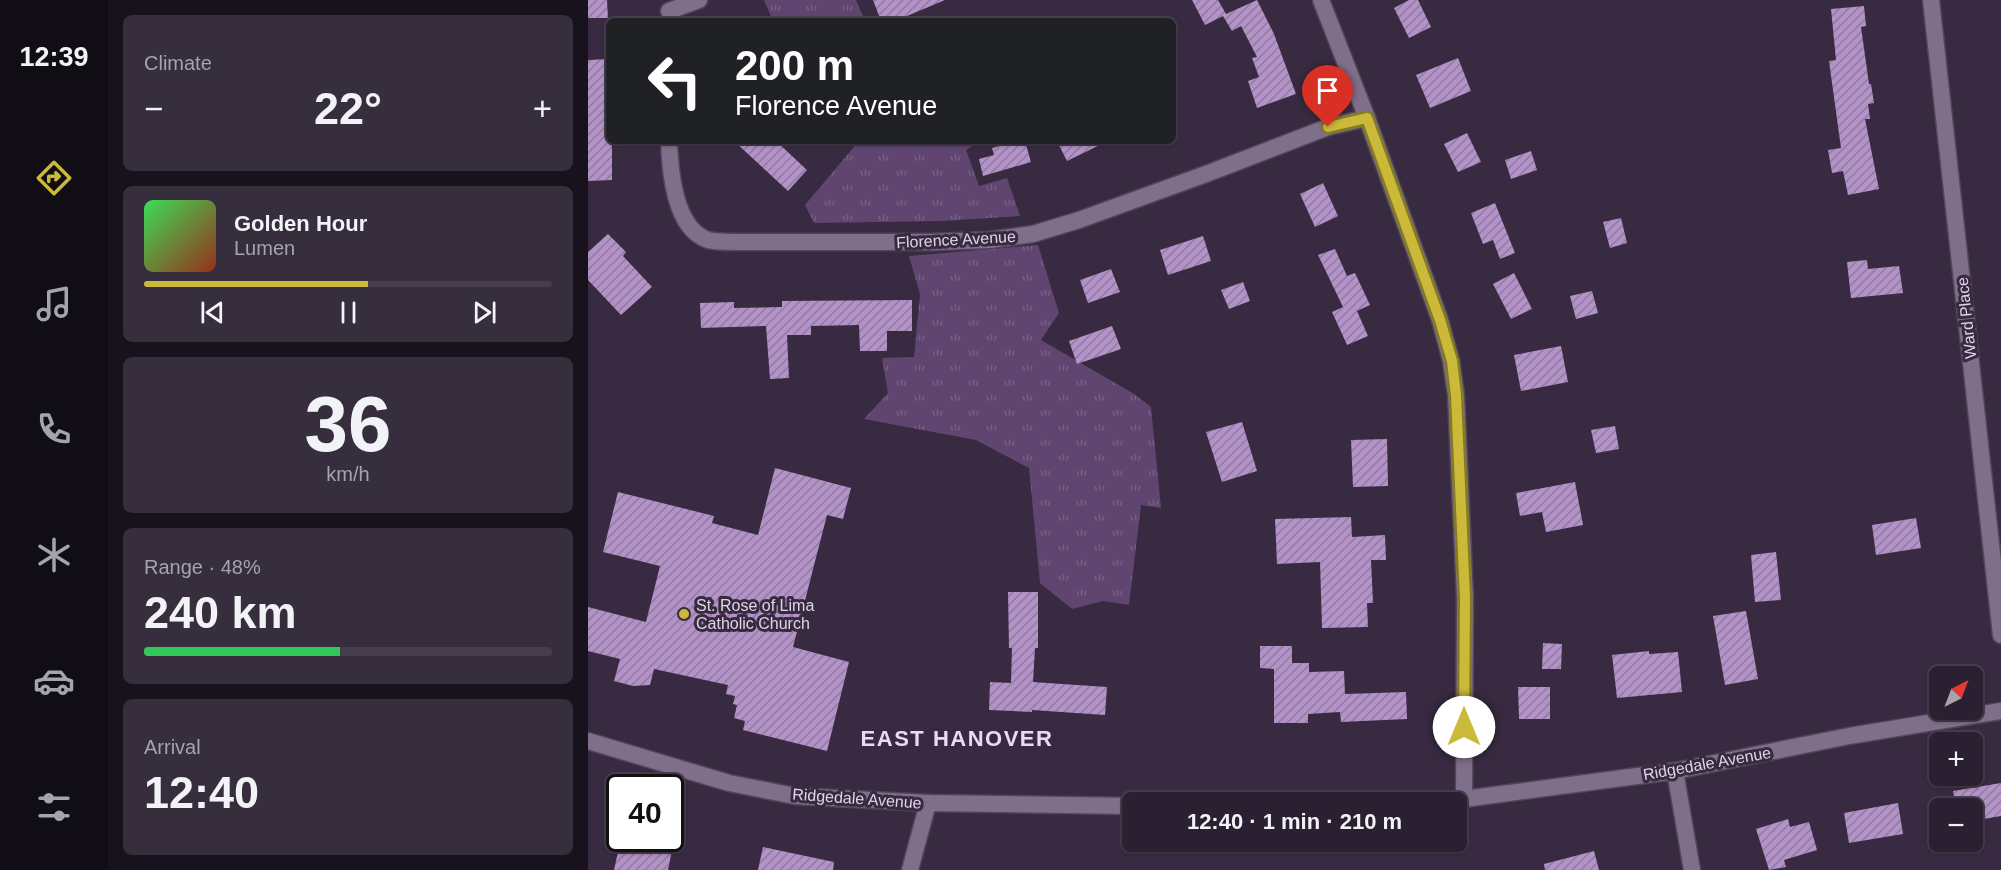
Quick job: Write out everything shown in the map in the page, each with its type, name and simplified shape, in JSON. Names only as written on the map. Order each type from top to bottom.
[{"type":"street","points":[[669,11],[699,0]]},
{"type":"street","points":[[1321,0],[1367,118],[1440,320],[1452,361],[1456,395],[1465,598],[1464,792]]},
{"type":"street","name":"Ward Place","points":[[1931,0],[2001,635]]},
{"type":"street","name":"Florence Avenue","points":[[669,144],[679,210],[686,222],[708,240],[736,243],[990,240],[1033,234],[1079,220],[1328,127],[1367,118]]},
{"type":"street","name":"Ridgedale Avenue","points":[[1467,798],[1675,771],[1850,736],[2001,711]]},
{"type":"street","name":"Ridgedale Avenue","points":[[588,741],[729,783],[795,796],[928,803],[1122,806]]},
{"type":"street","points":[[1675,771],[1692,870]]},
{"type":"street","points":[[910,870],[928,803]]},
{"type":"green space","points":[[764,0],[856,0],[864,18],[772,18]]},
{"type":"green space","points":[[856,144],[976,144],[966,150],[979,186],[1007,178],[1020,216],[941,221],[814,223],[805,205]]},
{"type":"green space","points":[[1038,245],[1059,313],[1041,340],[1134,394],[1151,407],[1161,508],[1141,505],[1129,605],[1103,601],[1072,609],[1040,583],[1029,468],[976,440],[864,419],[888,393],[882,358],[914,357],[920,294],[909,256]]},
{"type":"building","points":[[588,0],[607,0],[608,18],[588,18]]},
{"type":"building","points":[[873,0],[945,0],[902,18],[880,18]]},
{"type":"building","points":[[1192,0],[1218,0],[1226,14],[1257,0],[1274,34],[1296,94],[1257,108],[1248,81],[1259,77],[1252,58],[1257,57],[1241,26],[1232,31],[1223,16],[1205,25]]},
{"type":"building","points":[[1409,0],[1418,0],[1431,27],[1409,38],[1394,8]]},
{"type":"building","points":[[1864,6],[1866,26],[1861,27],[1874,103],[1868,104],[1870,119],[1865,119],[1879,189],[1848,195],[1843,171],[1832,173],[1828,150],[1841,148],[1829,61],[1836,60],[1831,9]]},
{"type":"building","points":[[1458,58],[1471,91],[1430,108],[1416,75]]},
{"type":"building","points":[[606,59],[606,144],[612,144],[612,180],[588,181],[588,60]]},
{"type":"building","points":[[1467,133],[1481,162],[1458,172],[1444,144]]},
{"type":"building","points":[[737,144],[779,144],[807,170],[788,191]]},
{"type":"building","points":[[1006,144],[1026,144],[1031,162],[983,176],[979,159],[994,155],[992,148]]},
{"type":"building","points":[[1058,144],[1102,144],[1067,161]]},
{"type":"building","points":[[1531,151],[1537,170],[1511,179],[1505,160]]},
{"type":"building","points":[[1323,183],[1338,216],[1315,227],[1300,194]]},
{"type":"building","points":[[1495,203],[1515,253],[1500,259],[1493,240],[1483,244],[1471,213]]},
{"type":"building","points":[[1621,218],[1627,243],[1610,248],[1603,222]]},
{"type":"building","points":[[608,234],[626,252],[623,256],[652,287],[621,315],[588,280],[588,252]]},
{"type":"building","points":[[1203,236],[1211,261],[1168,275],[1160,250]]},
{"type":"building","points":[[1335,249],[1347,276],[1355,273],[1370,305],[1357,311],[1368,336],[1347,345],[1332,312],[1343,307],[1318,255]]},
{"type":"building","points":[[1867,260],[1868,269],[1899,266],[1903,293],[1851,298],[1847,262]]},
{"type":"building","points":[[1111,269],[1120,292],[1088,303],[1080,280]]},
{"type":"building","points":[[1514,273],[1532,309],[1511,319],[1493,284]]},
{"type":"building","points":[[1243,282],[1250,301],[1229,309],[1221,290]]},
{"type":"building","points":[[1592,291],[1598,313],[1576,319],[1570,296]]},
{"type":"building","points":[[912,300],[912,331],[887,331],[887,351],[860,351],[859,325],[811,326],[811,335],[787,335],[789,378],[770,379],[766,326],[701,328],[700,303],[734,302],[734,308],[782,307],[782,301]]},
{"type":"building","points":[[1112,326],[1121,349],[1077,364],[1069,341]]},
{"type":"building","points":[[1561,346],[1568,382],[1521,391],[1514,355]]},
{"type":"building","points":[[1242,422],[1257,471],[1222,482],[1206,432]]},
{"type":"building","points":[[1615,426],[1619,449],[1596,453],[1591,430]]},
{"type":"building","points":[[1387,439],[1388,486],[1353,487],[1351,440]]},
{"type":"building","name":"St. Rose of Lima Catholic Church","points":[[775,468],[851,488],[843,519],[827,515],[793,647],[849,662],[827,751],[743,730],[745,721],[734,718],[737,705],[733,704],[735,696],[726,694],[728,685],[654,669],[650,685],[633,686],[614,681],[620,659],[588,651],[588,607],[646,622],[660,566],[603,552],[618,492],[714,516],[712,523],[758,535]]},
{"type":"building","points":[[1575,482],[1583,525],[1546,532],[1542,512],[1520,516],[1516,493]]},
{"type":"building","points":[[1351,517],[1352,537],[1385,535],[1386,560],[1371,560],[1373,603],[1367,603],[1368,627],[1322,628],[1320,562],[1277,564],[1275,519]]},
{"type":"building","points":[[1916,518],[1921,548],[1876,555],[1872,525]]},
{"type":"building","points":[[1776,552],[1781,600],[1755,602],[1751,555]]},
{"type":"building","points":[[1008,592],[1038,592],[1038,648],[1035,648],[1033,682],[1107,687],[1105,715],[1032,710],[1032,712],[989,710],[990,682],[1011,683],[1012,648],[1009,648]]},
{"type":"building","points":[[1746,611],[1758,679],[1725,685],[1713,616]]},
{"type":"building","points":[[1543,643],[1562,644],[1561,669],[1542,669]]},
{"type":"building","points":[[1260,646],[1292,646],[1292,663],[1309,663],[1309,672],[1344,671],[1345,694],[1406,692],[1407,719],[1341,722],[1340,712],[1308,714],[1308,723],[1274,723],[1274,669],[1260,668]]},
{"type":"building","points":[[1649,651],[1649,654],[1678,652],[1682,692],[1617,698],[1612,655]]},
{"type":"building","points":[[1518,687],[1550,687],[1550,719],[1519,719]]},
{"type":"building","points":[[2001,783],[2001,816],[1983,819],[1983,798],[1954,798],[1953,791]]},
{"type":"building","points":[[1898,803],[1903,834],[1849,843],[1844,813]]},
{"type":"building","points":[[1788,819],[1790,827],[1809,822],[1817,850],[1784,860],[1786,867],[1769,870],[1756,829]]},
{"type":"building","points":[[763,847],[834,862],[833,870],[758,870]]},
{"type":"building","points":[[1594,851],[1599,870],[1545,870],[1544,864]]},
{"type":"building","points":[[618,852],[672,852],[668,870],[614,870]]},
{"type":"place","name":"St. Rose of Lima Catholic Church","points":[[684,614]]},
{"type":"district","name":"EAST HANOVER","points":[[957,738]]},
{"type":"route","points":[[1328,127],[1367,118],[1440,320],[1452,361],[1456,395],[1465,598],[1464,727]]}]
